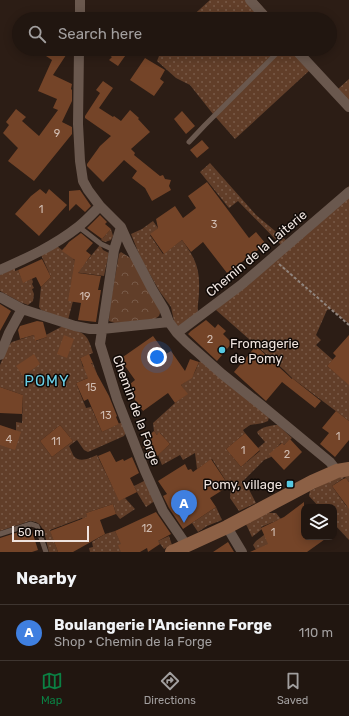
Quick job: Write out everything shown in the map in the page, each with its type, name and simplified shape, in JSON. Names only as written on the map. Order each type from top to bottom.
[{"type":"street","points":[[80,0],[80,12]]},
{"type":"street","points":[[250,0],[261,12]]},
{"type":"street","points":[[79,56],[78,124],[80,161],[83,180],[88,190],[100,206],[121,227],[152,289],[164,309],[169,322],[186,342],[222,374],[330,462],[343,470]]},
{"type":"street","points":[[302,56],[349,107]]},
{"type":"street","name":"Chemin de la Laiterie","points":[[177,333],[241,285],[349,192]]},
{"type":"street","points":[[0,270],[25,260],[47,248],[79,227],[100,206]]},
{"type":"street","name":"Chemin de la Forge","points":[[121,227],[114,250],[100,344],[117,399],[145,471],[179,551]]},
{"type":"street","points":[[0,297],[22,309],[75,326],[90,329],[169,322]]},
{"type":"street","points":[[0,355],[9,333],[22,309]]},
{"type":"street","points":[[179,551],[293,491],[343,470]]},
{"type":"street","points":[[227,527],[242,552]]},
{"type":"lane","points":[[189,142],[205,124],[274,56]]},
{"type":"lane","points":[[79,227],[101,244],[114,250]]},
{"type":"lane","points":[[0,534],[31,524],[37,526],[46,552]]},
{"type":"path","points":[[272,258],[349,325]]},
{"type":"green space","points":[[210,0],[256,0],[267,12],[197,12]]},
{"type":"green space","points":[[159,56],[307,56],[338,89],[349,79],[349,112],[310,70],[235,139],[190,85],[176,78],[157,61]]},
{"type":"green space","points":[[210,163],[256,215],[287,241],[349,186],[349,324],[331,309],[327,310],[316,335],[321,340],[316,345],[333,360],[327,366],[349,384],[349,421],[292,378],[216,310],[281,245],[238,201],[229,208],[200,172]]},
{"type":"green space","points":[[153,221],[158,228],[150,235],[163,254],[182,240],[196,264],[199,275],[198,316],[181,331],[174,321],[171,307],[160,292],[141,259],[131,234],[142,229]]},
{"type":"green space","points":[[111,229],[113,236],[111,240],[105,242],[101,240]]},
{"type":"green space","points":[[100,245],[103,250],[109,253],[104,276],[73,272],[73,301],[68,320],[41,310],[39,307],[41,287],[51,277],[41,255],[57,246],[62,250],[65,247],[76,255],[73,259],[79,263],[81,260],[85,263]]},
{"type":"green space","points":[[121,252],[132,259],[161,310],[159,316],[155,319],[115,323],[109,321],[110,305],[119,254]]},
{"type":"green space","points":[[15,268],[15,271],[18,270],[23,282],[32,279],[34,288],[32,289],[34,294],[33,301],[28,305],[0,291],[0,275]]},
{"type":"green space","points":[[61,327],[64,327],[84,334],[89,341],[93,353],[80,358],[83,367],[93,363],[97,374],[76,383],[86,408],[91,407],[102,432],[122,422],[126,432],[124,436],[88,452],[84,450],[77,440],[69,446],[75,458],[81,460],[97,455],[119,500],[125,498],[135,509],[120,519],[116,514],[113,504],[86,513],[88,519],[84,521],[82,518],[50,530],[58,552],[49,552],[43,530],[36,522],[30,521],[0,531],[0,445],[16,431],[16,422],[22,423],[23,395],[0,387],[0,365],[8,346],[12,342],[34,335],[36,341],[47,337],[46,335]],"holes":[[[60,425],[73,441],[52,457],[40,441]]]},
{"type":"green space","points":[[201,361],[269,417],[268,421],[250,425],[243,430],[245,433],[226,449],[241,467],[260,451],[258,448],[265,442],[257,432],[261,429],[278,425],[292,438],[284,445],[281,443],[277,447],[279,450],[271,457],[264,460],[244,480],[256,503],[239,511],[230,498],[231,489],[212,459],[197,469],[195,453],[183,460],[180,455],[162,465],[158,455],[170,444],[160,433],[157,435],[154,431],[153,423],[187,394],[181,385],[193,375],[199,362]]},
{"type":"green space","points":[[349,475],[349,482],[345,477],[332,486],[347,507],[349,506],[349,540],[337,527],[337,504],[316,504],[309,496],[310,491],[332,480]]},
{"type":"green space","points":[[148,479],[156,500],[146,507],[134,486]]},
{"type":"green space","points":[[216,507],[222,520],[207,526],[198,532],[192,523]]},
{"type":"green space","points":[[268,513],[276,513],[298,540],[256,550],[253,545],[264,535],[286,536],[278,520],[261,527],[262,529],[252,537],[246,524]]},
{"type":"green space","points":[[115,531],[120,541],[124,539],[130,552],[90,552],[89,548],[93,547],[92,542],[105,534]]},
{"type":"green space","points":[[169,536],[172,545],[164,549],[158,541]]},
{"type":"building","points":[[46,56],[65,56],[53,75],[72,84],[72,101],[62,122],[72,127],[72,134],[34,181],[8,161],[18,148],[3,133],[9,125],[6,122],[16,109],[26,117],[22,121],[39,136],[58,110],[53,108],[57,99],[38,91],[52,60]]},
{"type":"building","points":[[110,56],[125,56],[118,66],[109,60],[112,57]]},
{"type":"building","points":[[145,58],[165,70],[160,79],[164,82],[154,96],[130,80]]},
{"type":"building","points":[[103,81],[113,88],[99,108],[121,121],[130,110],[139,118],[138,119],[150,132],[131,149],[135,153],[134,155],[160,176],[163,175],[165,179],[171,180],[169,186],[171,190],[152,201],[145,188],[132,178],[137,171],[124,160],[103,182],[87,166],[100,146],[111,136],[85,118],[100,93],[96,90]]},
{"type":"building","points":[[182,111],[195,126],[186,134],[174,119]]},
{"type":"building","points":[[202,140],[209,148],[197,158],[190,150]]},
{"type":"building","points":[[207,182],[249,238],[256,232],[266,244],[227,273],[203,242],[191,252],[182,240],[164,254],[150,234],[158,228],[156,219],[175,206],[183,218],[196,208],[188,196]]},
{"type":"building","points":[[40,189],[46,194],[49,189],[67,205],[39,236],[15,214],[31,196]]},
{"type":"building","points":[[80,190],[91,206],[85,212],[76,204],[69,211],[69,191]]},
{"type":"building","points":[[100,215],[107,222],[105,224],[111,229],[102,239],[87,228]]},
{"type":"building","points":[[81,233],[93,243],[86,251],[91,255],[78,273],[101,276],[98,290],[101,290],[96,322],[78,320],[81,303],[68,301],[75,260],[62,251],[69,242]]},
{"type":"building","points":[[42,259],[51,277],[41,287],[36,277],[23,283],[18,270]]},
{"type":"building","points":[[0,304],[11,311],[0,331]]},
{"type":"building","points":[[206,320],[215,328],[218,324],[226,331],[223,334],[232,343],[217,361],[188,334]]},
{"type":"building","points":[[37,321],[43,322],[47,337],[35,341],[34,335],[20,339],[18,330],[20,326]]},
{"type":"building","points":[[64,335],[74,339],[67,358],[57,354]]},
{"type":"building","points":[[349,335],[349,385],[327,366],[336,356],[333,353]]},
{"type":"building","points":[[153,336],[166,354],[171,351],[185,371],[190,359],[199,362],[192,378],[181,385],[188,394],[175,403],[168,393],[143,411],[130,393],[134,390],[130,384],[135,380],[120,359]]},
{"type":"building","points":[[256,346],[292,379],[321,401],[315,408],[282,382],[266,401],[234,372]]},
{"type":"building","points":[[34,354],[40,364],[23,376],[16,366]]},
{"type":"building","points":[[89,354],[93,363],[91,363],[109,396],[119,424],[102,432],[88,399],[84,401],[76,383],[88,378],[80,358]]},
{"type":"building","points":[[0,387],[23,395],[22,414],[0,413]]},
{"type":"building","points":[[336,411],[349,421],[349,440],[335,457],[320,444],[329,433],[322,428]]},
{"type":"building","points":[[0,425],[21,432],[15,450],[0,445]]},
{"type":"building","points":[[60,425],[73,441],[52,457],[40,441]]},
{"type":"building","points":[[154,431],[157,435],[159,432],[170,444],[154,459],[143,447],[146,445],[144,440]]},
{"type":"building","points":[[245,433],[260,450],[241,467],[226,449]]},
{"type":"building","points":[[290,439],[302,452],[284,470],[269,454],[282,443],[284,445]]},
{"type":"building","points":[[110,451],[116,462],[123,459],[124,461],[132,457],[139,473],[130,478],[137,492],[119,501],[98,456]]},
{"type":"building","points":[[211,459],[229,486],[210,498],[216,507],[183,529],[169,508],[163,496],[167,494],[158,481],[185,464],[188,470],[191,469],[193,472]]},
{"type":"building","points":[[346,478],[349,482],[349,509],[332,486]]},
{"type":"building","points":[[113,504],[116,514],[100,520],[105,534],[73,552],[58,552],[50,531],[87,517],[86,513]]},
{"type":"building","points":[[301,504],[301,540],[324,540],[307,552],[250,552],[268,544],[261,528],[284,517]]},
{"type":"building","points":[[156,512],[171,534],[158,541],[160,544],[148,552],[147,548],[140,552],[121,552],[118,545],[121,544],[115,531]]},
{"type":"building","points":[[31,528],[38,550],[32,552],[0,552],[0,538]]},
{"type":"building","points":[[228,542],[234,552],[213,552]]},
{"type":"place","name":"Fromagerie de Pomy","points":[[222,350]]},
{"type":"place","name":"Pomy, village","points":[[290,484]]},
{"type":"place","name":"Boulangerie l'Ancienne Forge","points":[[184,523]]},
{"type":"district","name":"POMY","points":[[47,381]]}]
